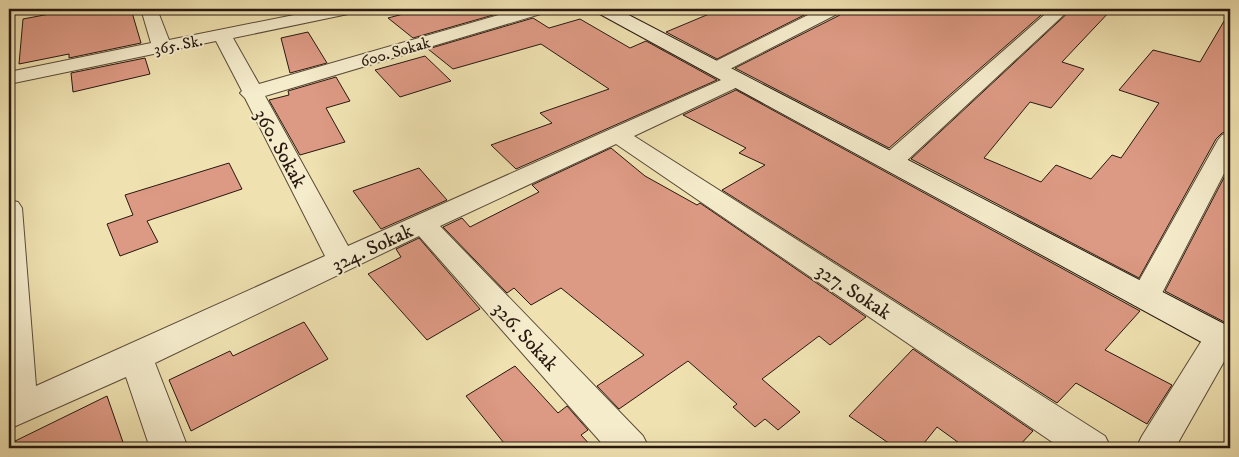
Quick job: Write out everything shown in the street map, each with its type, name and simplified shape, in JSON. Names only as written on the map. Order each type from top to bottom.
[{"type":"street","points":[[150,9],[162,48]]},
{"type":"street","name":"365. Sk.","points":[[9,78],[348,9]]},
{"type":"street","name":"600. Sokak","points":[[251,93],[538,9]]},
{"type":"street","points":[[604,9],[1226,340],[1155,448]]},
{"type":"street","name":"324. Sokak","points":[[15,411],[136,357],[616,134],[727,74],[833,9]]},
{"type":"street","points":[[891,162],[1061,9]]},
{"type":"street","name":"360. Sokak","points":[[222,35],[251,93],[342,260]]},
{"type":"street","name":"327. Sokak","points":[[616,134],[1092,448]]},
{"type":"street","points":[[1145,297],[1230,140]]},
{"type":"street","points":[[9,208],[15,411]]},
{"type":"street","name":"326. Sokak","points":[[423,224],[630,448]]},
{"type":"street","points":[[136,357],[169,448]]},
{"type":"building","points":[[76,9],[131,9],[141,43],[69,58],[69,54],[19,64],[23,19]]},
{"type":"building","points":[[422,9],[514,9],[413,38],[388,18]]},
{"type":"building","points":[[721,9],[816,9],[717,59],[666,32]]},
{"type":"building","points":[[844,9],[1048,9],[889,148],[735,68],[840,15]]},
{"type":"building","points":[[1072,9],[1112,9],[1062,62],[1084,69],[1051,108],[1030,102],[984,158],[1041,182],[1056,165],[1091,179],[1112,155],[1121,158],[1159,103],[1119,90],[1153,50],[1200,62],[1230,11],[1230,131],[1222,133],[1216,139],[1139,278],[911,159]]},
{"type":"building","points":[[533,18],[549,28],[580,19],[630,48],[646,41],[717,80],[516,169],[491,145],[552,123],[540,113],[609,89],[541,44],[453,69],[428,49]]},
{"type":"building","points":[[308,32],[327,63],[290,73],[281,38]]},
{"type":"building","points":[[425,56],[451,81],[400,97],[375,70]]},
{"type":"building","points":[[145,58],[150,74],[73,92],[71,73]]},
{"type":"building","points":[[336,77],[350,101],[326,108],[345,142],[300,155],[269,100],[289,95],[288,91]]},
{"type":"building","points":[[736,90],[1140,311],[1105,350],[1172,385],[1147,424],[1076,383],[1057,403],[722,190],[765,165],[739,153],[746,148],[683,115]]},
{"type":"building","points":[[611,148],[645,176],[697,205],[700,203],[866,317],[830,345],[819,336],[762,379],[800,412],[778,430],[765,419],[755,427],[733,407],[737,404],[688,361],[619,409],[597,386],[644,355],[561,288],[531,305],[514,288],[507,293],[443,227],[462,218],[470,227],[539,192],[532,185]]},
{"type":"building","points":[[229,163],[242,189],[147,221],[158,242],[120,256],[107,224],[133,215],[125,195]]},
{"type":"building","points":[[1230,166],[1230,325],[1165,291]]},
{"type":"building","points":[[419,168],[447,200],[381,229],[353,191]]},
{"type":"building","points":[[419,238],[480,309],[427,340],[368,274],[401,257],[396,249]]},
{"type":"building","points":[[304,322],[328,359],[191,431],[169,380],[230,351],[233,356]]},
{"type":"building","points":[[913,349],[1033,431],[1017,448],[966,448],[937,427],[920,448],[896,448],[849,416]]},
{"type":"building","points":[[515,366],[558,413],[567,406],[588,430],[581,435],[593,448],[508,448],[466,396]]},
{"type":"building","points":[[107,396],[125,448],[9,448],[9,444]]}]
